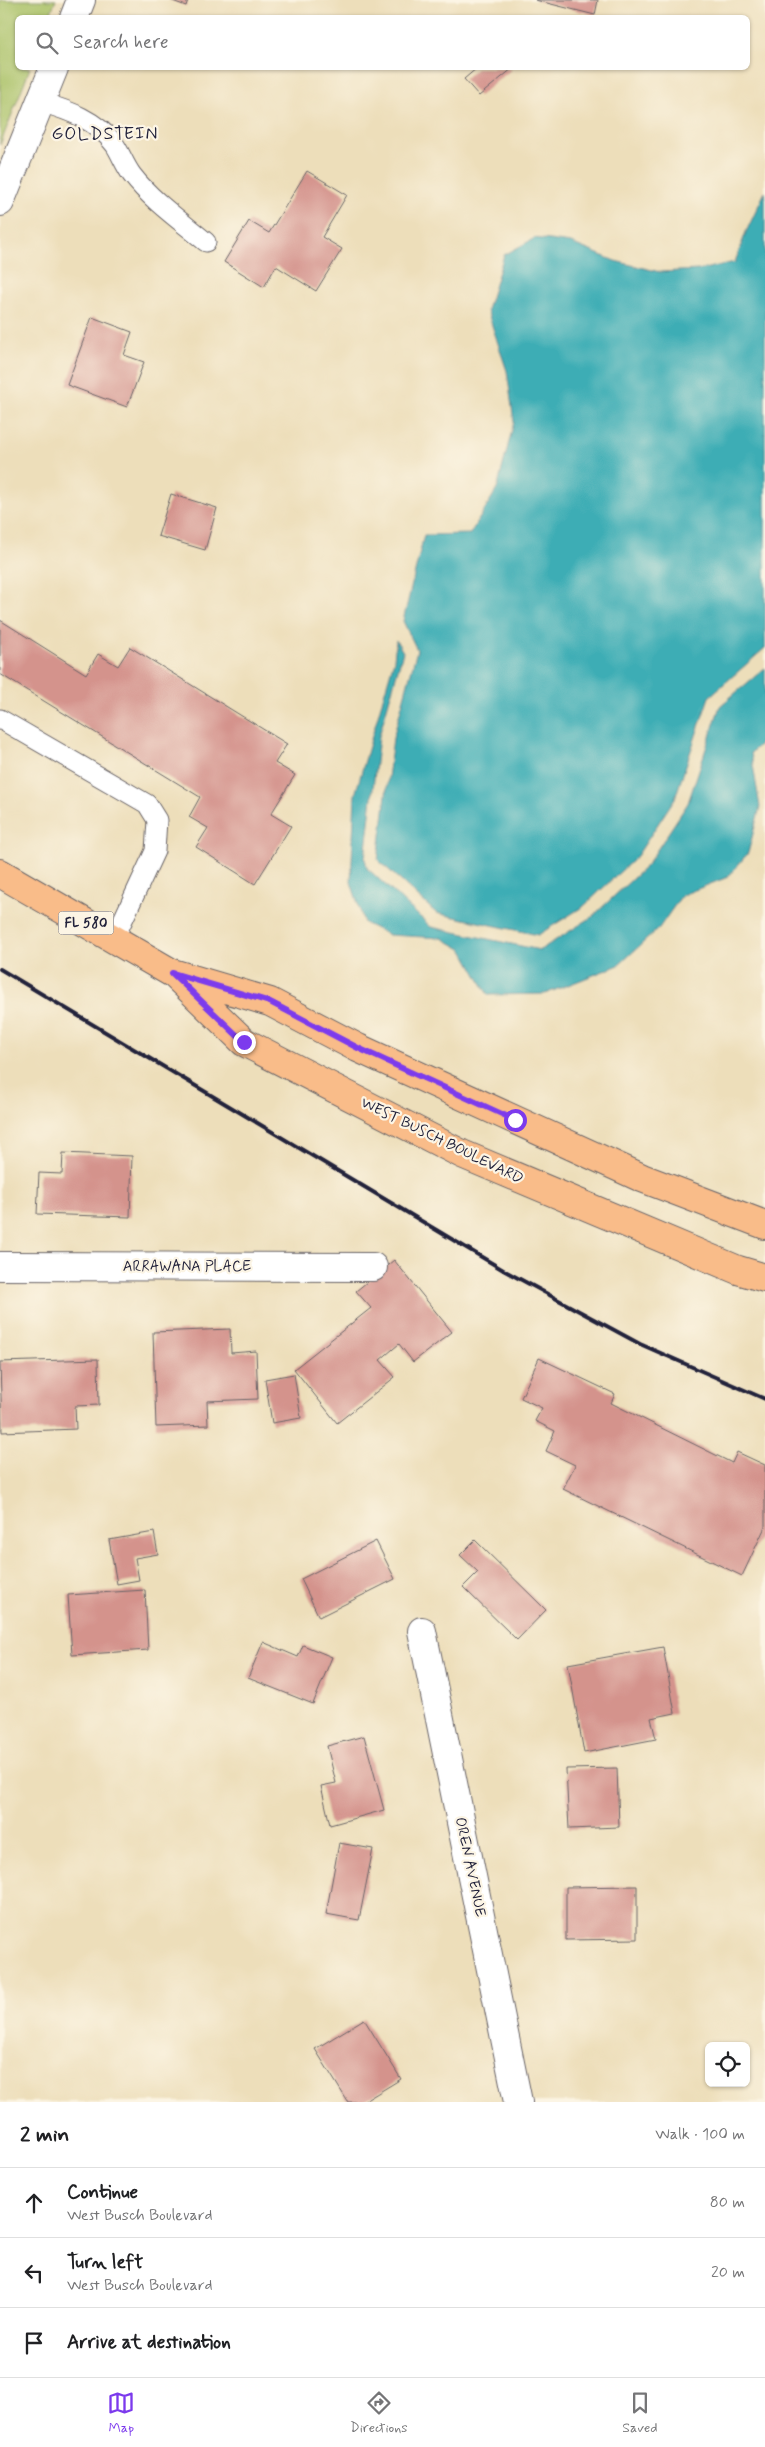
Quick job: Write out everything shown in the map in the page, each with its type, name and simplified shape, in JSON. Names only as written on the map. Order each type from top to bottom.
[{"type":"main road","name":"WEST BUSCH BOULEVARD","points":[[0,873],[172,973],[244,1042],[462,1154],[738,1270],[765,1278]]},
{"type":"main road","name":"WEST BUSCH BOULEVARD","points":[[172,973],[270,1002],[358,1048],[633,1174],[765,1225]]},
{"type":"street","points":[[75,15],[81,0]]},
{"type":"street","points":[[0,202],[53,70]]},
{"type":"street","name":"ARRAWANA PLACE","points":[[0,1266],[374,1267]]},
{"type":"street","name":"OREN AVENUE","points":[[422,1631],[518,2102]]},
{"type":"lane","points":[[40,102],[64,109],[97,125],[114,144],[132,175],[164,207],[206,242]]},
{"type":"lane","points":[[0,718],[147,804],[158,820],[155,852],[114,939]]},
{"type":"green space","points":[[0,0],[56,0],[50,15],[15,15],[15,70],[29,70],[0,145]]},
{"type":"water","points":[[765,192],[765,648],[709,697],[675,798],[637,856],[584,906],[538,935],[436,913],[378,860],[393,738],[417,650],[403,621],[424,535],[470,534],[497,489],[514,422],[507,371],[487,310],[504,255],[535,238],[571,243],[615,261],[660,272],[699,270],[735,262],[746,232]]},
{"type":"water","points":[[396,640],[403,652],[379,736],[365,858],[367,868],[431,927],[540,950],[592,917],[647,865],[688,803],[720,706],[765,668],[765,739],[751,753],[760,807],[748,853],[728,877],[682,895],[659,928],[619,965],[545,994],[488,995],[463,950],[442,938],[389,935],[364,923],[351,882],[355,795],[394,660]]},
{"type":"building","points":[[170,0],[188,0],[186,6]]},
{"type":"building","points":[[535,0],[598,0],[595,15]]},
{"type":"building","points":[[475,70],[511,70],[479,96],[464,79]]},
{"type":"building","points":[[307,171],[347,195],[322,237],[342,249],[316,291],[276,266],[264,287],[224,262],[249,221],[269,233]]},
{"type":"building","points":[[92,317],[132,332],[124,355],[144,362],[127,407],[67,385]]},
{"type":"building","points":[[171,494],[217,508],[205,550],[158,536]]},
{"type":"building","points":[[0,620],[86,674],[98,654],[118,666],[130,647],[287,744],[275,763],[295,775],[271,814],[291,826],[255,884],[196,847],[208,828],[189,817],[200,797],[0,674]]},
{"type":"building","points":[[63,1153],[132,1156],[130,1217],[37,1214],[39,1173],[62,1174]]},
{"type":"building","points":[[394,1260],[452,1332],[413,1362],[399,1344],[380,1360],[395,1377],[337,1423],[294,1369],[371,1308],[356,1291]]},
{"type":"building","points":[[230,1329],[231,1353],[256,1351],[258,1399],[207,1401],[208,1425],[156,1427],[153,1332]]},
{"type":"building","points":[[539,1358],[615,1394],[611,1403],[732,1463],[737,1452],[765,1465],[765,1527],[742,1576],[563,1489],[575,1465],[546,1451],[555,1431],[535,1421],[542,1408],[521,1398]]},
{"type":"building","points":[[98,1359],[99,1405],[75,1406],[76,1429],[2,1432],[0,1362]]},
{"type":"building","points":[[294,1374],[301,1418],[272,1423],[265,1379]]},
{"type":"building","points":[[154,1532],[158,1554],[135,1558],[139,1580],[117,1584],[109,1540]]},
{"type":"building","points":[[475,1540],[546,1610],[517,1640],[463,1587],[478,1572],[460,1555]]},
{"type":"building","points":[[376,1541],[395,1579],[319,1617],[301,1579]]},
{"type":"building","points":[[145,1590],[148,1650],[72,1655],[68,1595]]},
{"type":"building","points":[[263,1642],[298,1657],[303,1645],[332,1657],[313,1704],[248,1678]]},
{"type":"building","points":[[663,1647],[675,1713],[651,1718],[656,1739],[584,1753],[568,1664]]},
{"type":"building","points":[[364,1736],[384,1810],[330,1825],[321,1786],[336,1783],[327,1746]]},
{"type":"building","points":[[617,1768],[619,1827],[569,1829],[566,1769]]},
{"type":"building","points":[[339,1843],[373,1849],[359,1920],[326,1914]]},
{"type":"building","points":[[637,1886],[637,1939],[566,1940],[566,1887]]},
{"type":"building","points":[[364,2019],[401,2079],[363,2102],[348,2102],[315,2049]]},
{"type":"railway","points":[[0,969],[505,1271],[640,1344],[765,1399]]},
{"type":"district","name":"GOLDSTEIN","points":[[105,134]]},
{"type":"route","points":[[244,1042],[172,973],[270,1002],[358,1048],[515,1120]]}]
